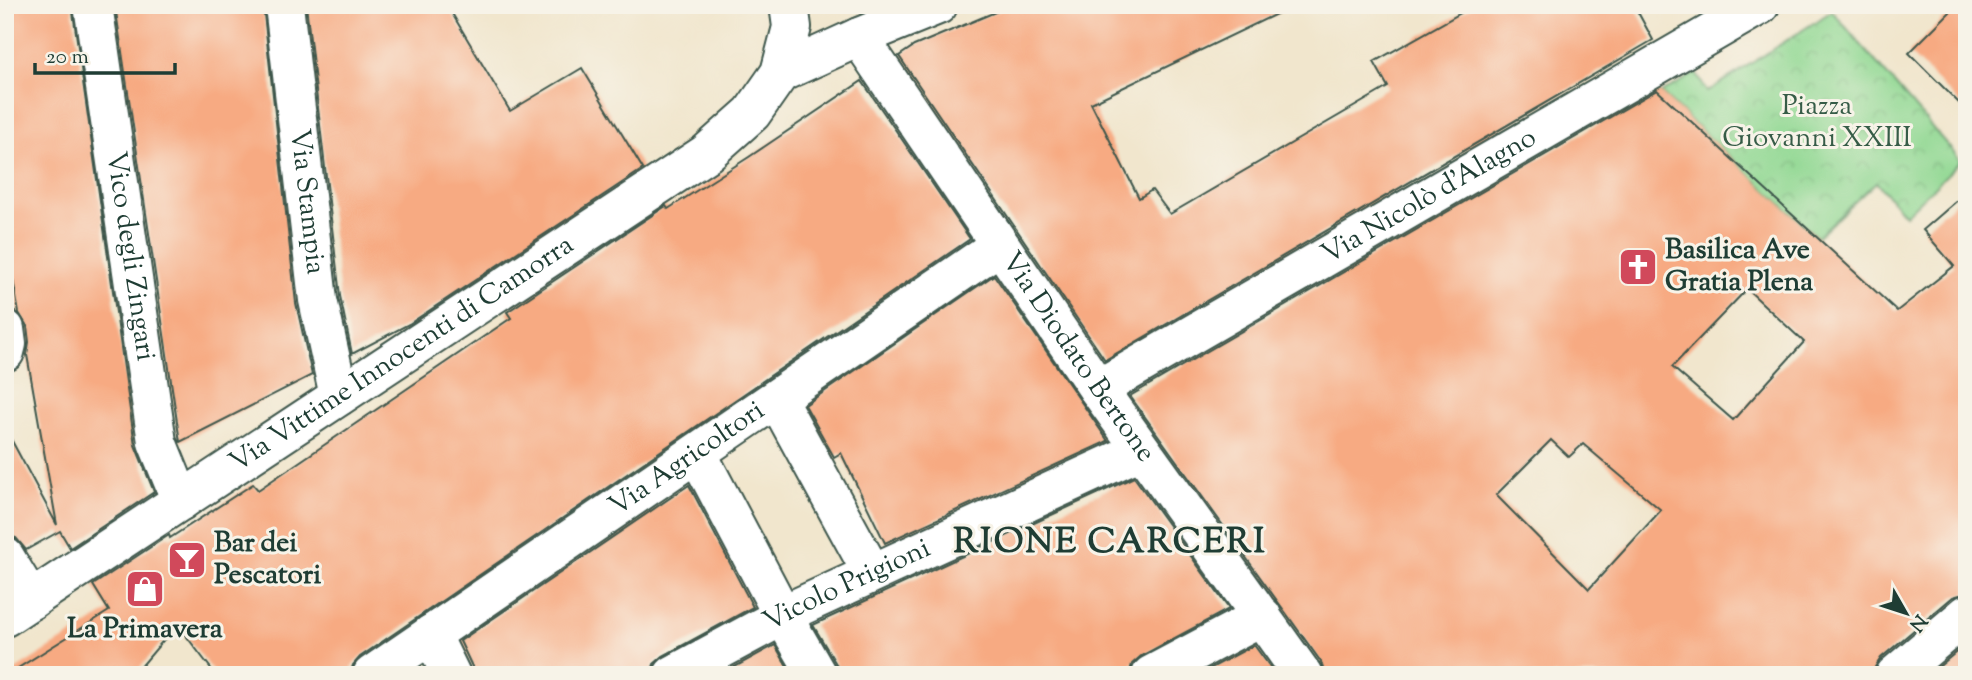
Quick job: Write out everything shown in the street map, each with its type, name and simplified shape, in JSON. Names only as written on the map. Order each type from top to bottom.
[{"type":"street","name":"Vico degli Zingari","points":[[93,5],[157,442],[181,501]]},
{"type":"street","name":"Via Stampia","points":[[284,5],[318,299],[339,396]]},
{"type":"street","points":[[780,73],[792,27],[789,5]]},
{"type":"street","points":[[780,73],[938,5]]},
{"type":"street","name":"Via Nicolò d'Alagno","points":[[1098,388],[1760,5]]},
{"type":"street","name":"Via Diodato Bertone","points":[[859,37],[1141,450],[1303,675]]},
{"type":"street","name":"Via Vittime Innocenti di Camorra","points":[[18,608],[706,153],[752,113],[780,73]]},
{"type":"street","name":"Via Agricoltori","points":[[372,675],[1000,245]]},
{"type":"street","points":[[5,329],[8,344],[5,352]]},
{"type":"street","points":[[777,399],[872,573]]},
{"type":"street","name":"Vicolo Prigioni","points":[[673,675],[783,616],[872,573],[1141,450]]},
{"type":"street","points":[[698,453],[817,675]]},
{"type":"street","points":[[5,557],[18,608]]},
{"type":"street","points":[[1895,675],[1967,614]]},
{"type":"street","points":[[1151,675],[1262,616]]},
{"type":"street","points":[[431,634],[451,675]]},
{"type":"green space","name":"Piazza Giovanni XXIII","points":[[1832,11],[1961,161],[1905,215],[1876,182],[1817,237],[1661,93],[1696,73],[1707,92]]},
{"type":"building","points":[[5,5],[72,5],[135,445],[154,492],[70,548],[60,531],[26,550],[16,538],[7,536],[5,532],[5,428],[57,525],[27,355],[27,326],[19,313],[5,235]]},
{"type":"building","points":[[115,5],[263,5],[296,303],[312,375],[180,442]]},
{"type":"building","points":[[306,5],[447,5],[510,111],[582,68],[643,169],[409,324],[352,354],[340,296]]},
{"type":"building","points":[[1012,5],[1295,5],[1091,103],[1139,198],[1152,190],[1170,214],[1388,87],[1374,62],[1475,5],[1634,5],[1653,40],[1105,360],[899,56],[914,46]]},
{"type":"building","points":[[1957,5],[1967,5],[1967,111],[1909,53]]},
{"type":"building","points":[[862,81],[970,239],[360,657],[353,665],[350,675],[216,675],[177,624],[134,675],[7,675],[109,611],[93,585],[253,484],[258,490],[511,318],[507,312],[666,206],[668,209]]},
{"type":"building","points":[[1657,90],[1897,311],[1954,266],[1923,230],[1967,192],[1967,593],[1953,597],[1881,658],[1875,667],[1874,675],[1325,675],[1321,662],[1130,396]],"holes":[[[1747,289],[1804,342],[1733,420],[1672,367]],[[1551,440],[1569,457],[1583,444],[1661,510],[1589,589],[1496,495]]]},
{"type":"building","points":[[994,275],[1108,441],[885,543],[841,453],[834,457],[805,405]]},
{"type":"building","points":[[1134,477],[1229,609],[1141,656],[1132,664],[1129,675],[839,675],[836,664],[813,625]]},
{"type":"building","points":[[689,485],[753,607],[663,656],[654,664],[651,675],[476,675],[460,641]]},
{"type":"building","points":[[1967,643],[1967,675],[1929,675]]},
{"type":"building","points":[[775,645],[792,675],[720,675]]},
{"type":"building","points":[[1254,645],[1276,675],[1198,675]]},
{"type":"place","name":"Basilica Ave Gratia Plena","points":[[1638,267]]},
{"type":"place","name":"Bar dei Pescatori","points":[[187,560]]},
{"type":"place","name":"La Primavera","points":[[145,589]]},
{"type":"district","name":"RIONE CARCERI","points":[[1110,543]]}]
